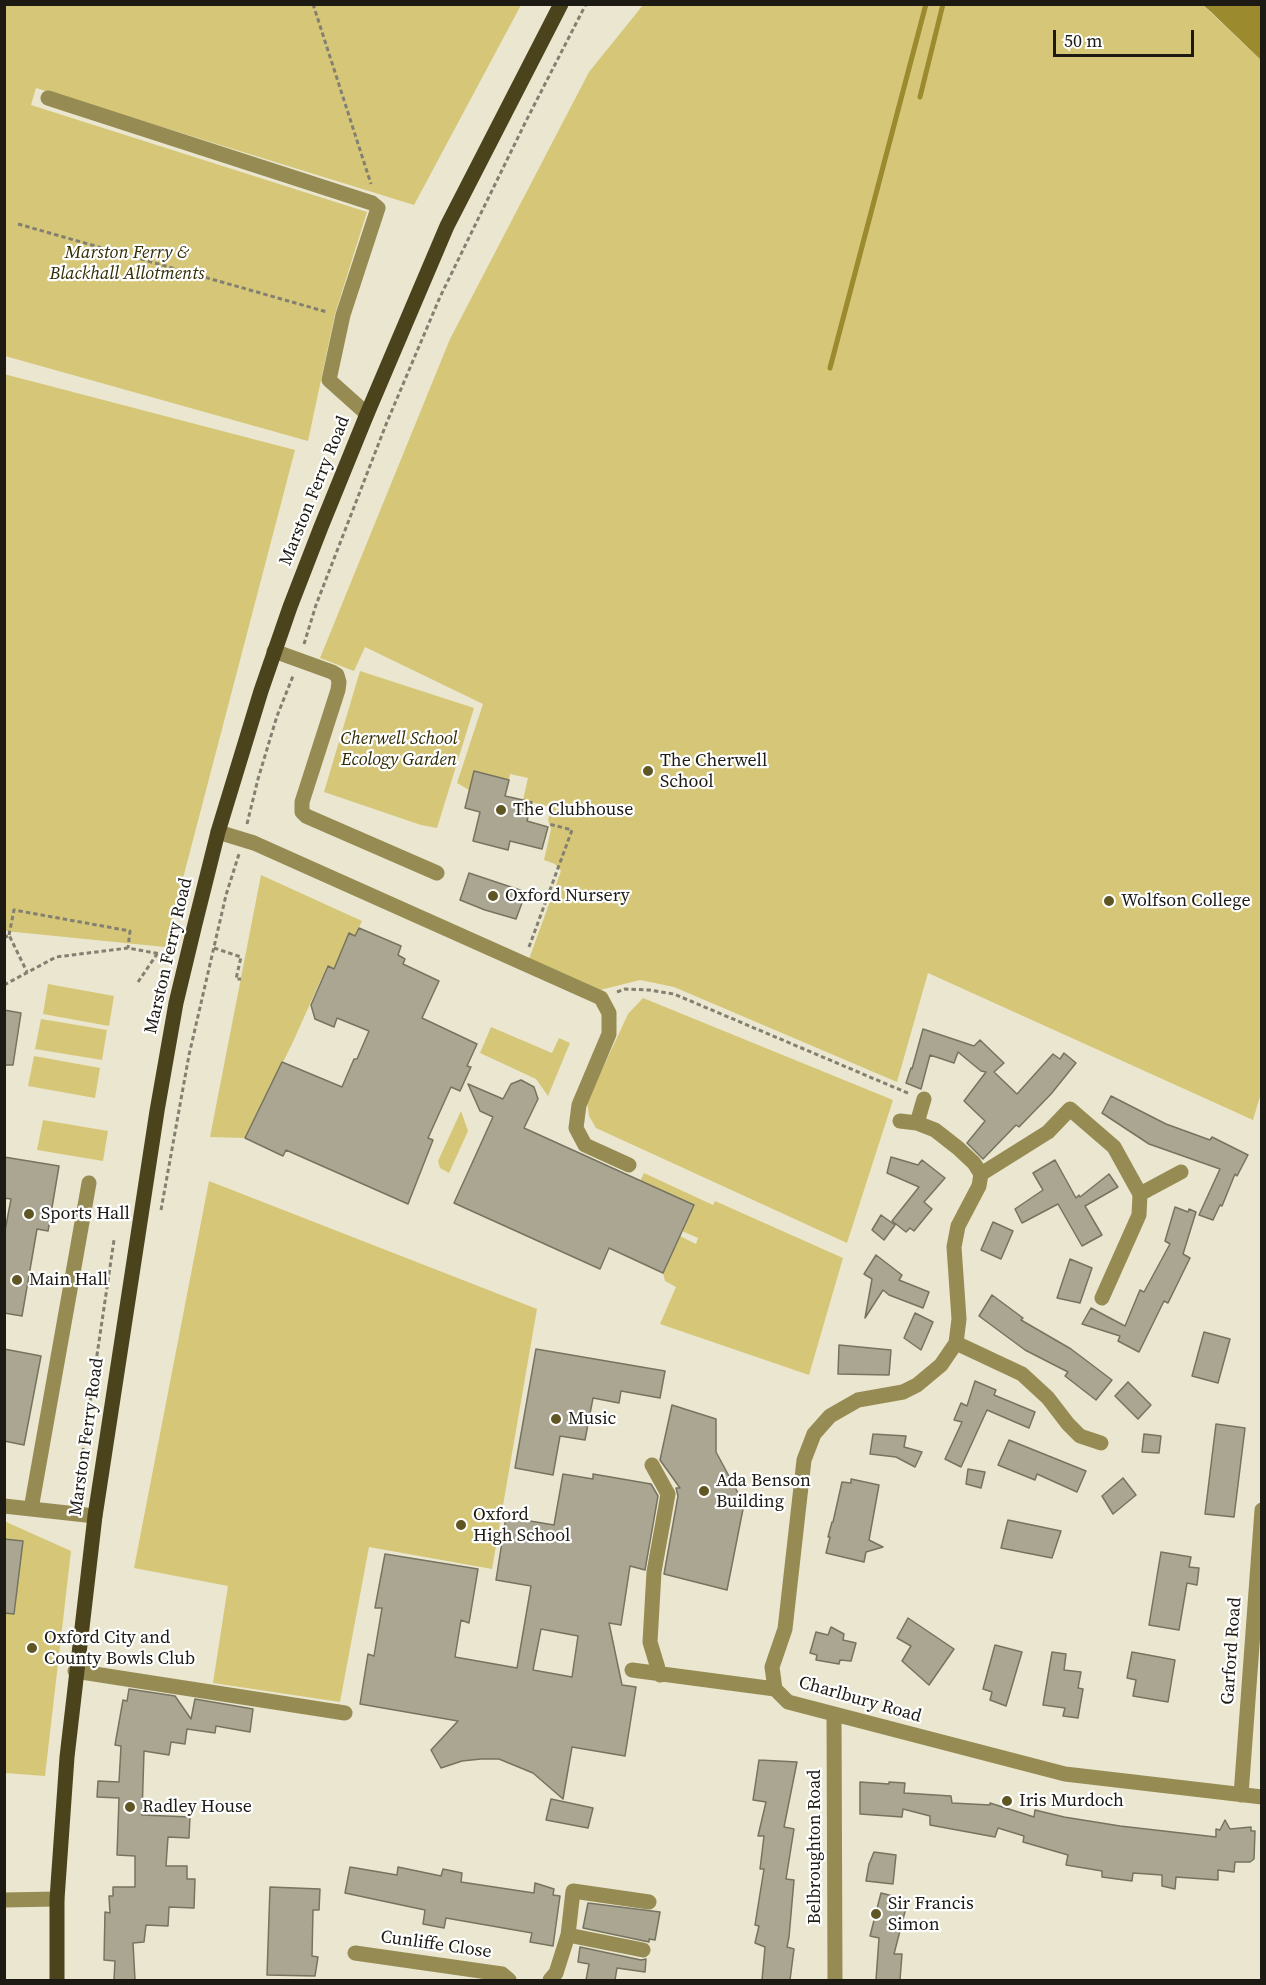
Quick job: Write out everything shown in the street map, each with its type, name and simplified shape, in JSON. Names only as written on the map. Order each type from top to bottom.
[{"type":"main road","name":"Marston Ferry Road","points":[[57,1980],[57,1899],[67,1758],[75,1671],[95,1516],[165,1062],[176,1003],[218,832],[274,651],[367,414],[447,226],[561,4]]},
{"type":"street","points":[[48,98],[372,203],[378,208],[343,315],[329,380],[367,414]]},
{"type":"street","points":[[274,651],[332,672],[337,675],[339,682],[302,802],[302,812],[306,816],[437,873]]},
{"type":"street","points":[[218,832],[244,840],[601,998],[609,1013],[609,1034],[579,1105],[576,1128],[585,1145],[629,1165]]},
{"type":"street","points":[[917,1123],[924,1099]]},
{"type":"street","points":[[981,1174],[1048,1132],[1070,1109],[1114,1147],[1140,1194],[1139,1215],[1102,1298]]},
{"type":"street","points":[[900,1121],[917,1123],[935,1130],[974,1163],[981,1174],[979,1186],[958,1226],[954,1247],[959,1319],[956,1343],[1022,1374],[1048,1398],[1080,1436],[1101,1443]]},
{"type":"street","points":[[1140,1194],[1181,1172]]},
{"type":"street","points":[[31,1509],[89,1184]]},
{"type":"street","name":"Charlbury Road","points":[[956,1343],[941,1365],[916,1385],[903,1392],[858,1400],[830,1416],[814,1434],[804,1460],[785,1629],[772,1667],[775,1689],[788,1702],[1065,1774],[1262,1797]]},
{"type":"street","points":[[652,1465],[668,1494],[654,1572],[650,1642],[660,1675]]},
{"type":"street","points":[[4,1506],[95,1516]]},
{"type":"street","name":"Garford Road","points":[[1241,1795],[1262,1510]]},
{"type":"street","points":[[632,1670],[775,1689]]},
{"type":"street","points":[[75,1671],[345,1713]]},
{"type":"street","name":"Belbroughton Road","points":[[834,1714],[835,1980]]},
{"type":"street","points":[[550,1980],[556,1973],[568,1935],[573,1891],[649,1902]]},
{"type":"street","points":[[4,1900],[57,1899]]},
{"type":"street","points":[[568,1935],[643,1950]]},
{"type":"street","name":"Cunliffe Close","points":[[355,1953],[502,1974],[509,1980]]},
{"type":"path","points":[[313,4],[374,194],[372,203]]},
{"type":"path","points":[[161,1210],[183,1080],[226,895],[244,840],[261,768],[316,605],[387,422],[440,297],[586,4]]},
{"type":"path","points":[[18,224],[343,315]]},
{"type":"path","points":[[523,963],[572,830],[549,824]]},
{"type":"path","points":[[27,972],[9,935],[14,910],[130,931],[128,948]]},
{"type":"path","points":[[4,938],[9,935]]},
{"type":"path","points":[[4,985],[56,957],[128,948],[172,956]]},
{"type":"path","points":[[213,948],[241,957],[236,979],[241,979]]},
{"type":"path","points":[[138,982],[157,953]]},
{"type":"path","points":[[601,998],[625,989],[674,994],[895,1089]]},
{"type":"path","points":[[75,1502],[114,1240]]},
{"type":"green space","name":"Marston Ferry & Blackhall Allotments","points":[[4,5],[521,5],[414,205],[36,88],[31,105],[367,212],[335,314],[308,441],[5,356]]},
{"type":"green space","points":[[643,5],[1203,5],[1261,60],[1262,1090],[1253,1120],[928,973],[897,1082],[674,987],[640,980],[600,990],[529,959],[561,871],[555,864],[544,860],[551,829],[548,820],[551,807],[523,800],[528,778],[510,774],[509,780],[474,771],[469,790],[457,783],[483,704],[365,647],[354,671],[320,658],[450,339],[589,72]]},
{"type":"green space","points":[[4,374],[295,450],[165,947],[5,931]]},
{"type":"green space","name":"Cherwell School Ecology Garden","points":[[360,671],[474,708],[437,828],[421,825],[324,792]]},
{"type":"green space","points":[[261,875],[362,921],[355,936],[349,934],[341,952],[339,971],[327,966],[292,1044],[245,1138],[210,1137]]},
{"type":"green space","points":[[48,984],[114,996],[109,1026],[43,1014]]},
{"type":"green space","points":[[643,998],[893,1100],[847,1243],[596,1128],[589,1116],[587,1102],[628,1014]]},
{"type":"green space","points":[[41,1019],[107,1030],[102,1060],[35,1049]]},
{"type":"green space","points":[[491,1027],[552,1053],[559,1038],[570,1043],[548,1096],[536,1079],[480,1053]]},
{"type":"green space","points":[[34,1056],[100,1068],[95,1098],[28,1086]]},
{"type":"green space","points":[[461,1111],[468,1131],[449,1173],[440,1168],[438,1161]]},
{"type":"green space","points":[[43,1120],[108,1131],[103,1161],[37,1150]]},
{"type":"green space","points":[[644,1173],[713,1205],[715,1201],[843,1258],[809,1375],[660,1324],[676,1287],[665,1281],[663,1273],[680,1236],[696,1244],[698,1238],[682,1231],[693,1205],[640,1181]]},
{"type":"green space","points":[[209,1181],[537,1309],[492,1569],[369,1547],[340,1702],[213,1683],[228,1586],[134,1568]]},
{"type":"green space","name":"Oxford City and County Bowls Club","points":[[4,1521],[71,1551],[45,1776],[5,1773]]},
{"type":"shaded area","points":[[1203,5],[1261,5],[1261,60],[1210,11]]},
{"type":"building","name":"The Clubhouse","points":[[474,771],[509,780],[505,796],[532,802],[527,821],[548,827],[542,849],[510,841],[508,850],[473,841],[480,812],[465,808]]},
{"type":"building","name":"Oxford Nursery","points":[[469,873],[526,892],[516,919],[460,900]]},
{"type":"building","points":[[359,928],[401,946],[398,955],[405,959],[403,964],[439,981],[422,1018],[477,1044],[467,1066],[471,1067],[460,1091],[451,1087],[428,1138],[433,1140],[408,1204],[286,1150],[283,1156],[245,1138],[282,1062],[342,1087],[369,1031],[337,1018],[334,1027],[315,1019],[311,1005],[328,966],[334,969],[349,933],[355,936]]},
{"type":"building","points":[[4,1010],[21,1013],[13,1065],[4,1065]]},
{"type":"building","points":[[923,1029],[974,1046],[980,1040],[1004,1063],[994,1072],[1017,1094],[1053,1054],[1060,1059],[1064,1053],[1076,1063],[1051,1094],[983,1159],[967,1143],[985,1121],[964,1101],[986,1072],[981,1071],[958,1052],[954,1063],[930,1055],[921,1089],[906,1083]]},
{"type":"building","points":[[521,1080],[534,1087],[538,1099],[524,1128],[694,1205],[663,1273],[609,1248],[600,1269],[454,1203],[493,1117],[480,1111],[468,1084],[503,1099],[511,1084]]},
{"type":"building","points":[[1111,1096],[1166,1124],[1210,1140],[1212,1137],[1248,1155],[1237,1176],[1235,1174],[1222,1206],[1220,1205],[1213,1220],[1199,1215],[1220,1169],[1149,1144],[1102,1113]]},
{"type":"building","name":"Sports Hall","points":[[4,1157],[59,1166],[48,1231],[37,1229],[22,1316],[4,1313],[4,1236],[11,1199],[4,1198]]},
{"type":"building","points":[[891,1157],[918,1165],[922,1160],[945,1178],[924,1202],[932,1209],[914,1231],[910,1228],[906,1232],[892,1221],[919,1187],[887,1173]]},
{"type":"building","points":[[1055,1160],[1076,1198],[1109,1174],[1118,1187],[1085,1206],[1102,1235],[1082,1246],[1058,1204],[1022,1223],[1015,1209],[1043,1190],[1033,1173]]},
{"type":"building","points":[[1175,1207],[1188,1212],[1189,1209],[1196,1212],[1183,1254],[1190,1258],[1168,1303],[1164,1301],[1139,1352],[1118,1341],[1120,1336],[1082,1324],[1091,1308],[1125,1326],[1140,1290],[1144,1292],[1170,1244],[1165,1241]]},
{"type":"building","points":[[881,1215],[895,1225],[884,1240],[872,1230]]},
{"type":"building","points":[[993,1222],[1013,1231],[1001,1259],[981,1250]]},
{"type":"building","points":[[876,1255],[902,1275],[899,1280],[929,1292],[923,1308],[889,1295],[883,1290],[865,1318],[872,1279],[864,1274]]},
{"type":"building","points":[[1070,1259],[1092,1268],[1080,1303],[1057,1298]]},
{"type":"building","points":[[992,1295],[1023,1318],[1021,1320],[1071,1349],[1112,1380],[1096,1400],[1065,1376],[1068,1372],[1025,1350],[979,1316]]},
{"type":"building","points":[[915,1313],[933,1322],[921,1350],[904,1338]]},
{"type":"building","points":[[1204,1332],[1230,1339],[1218,1383],[1192,1376]]},
{"type":"building","points":[[839,1345],[891,1350],[889,1375],[838,1374]]},
{"type":"building","points":[[4,1349],[41,1356],[24,1445],[4,1441]]},
{"type":"building","name":"Music","points":[[536,1349],[665,1371],[660,1398],[621,1391],[619,1403],[593,1398],[585,1440],[560,1436],[553,1475],[515,1468]]},
{"type":"building","points":[[975,1381],[996,1390],[994,1395],[1035,1412],[1029,1428],[987,1410],[961,1467],[945,1459],[962,1422],[954,1420],[961,1403],[967,1406]]},
{"type":"building","points":[[1128,1382],[1151,1405],[1138,1419],[1115,1396]]},
{"type":"building","name":"Ada Benson Building","points":[[672,1405],[716,1419],[716,1452],[744,1504],[727,1590],[664,1574],[678,1496],[676,1488],[680,1488],[660,1460]]},
{"type":"building","points":[[1216,1424],[1245,1428],[1234,1517],[1205,1514]]},
{"type":"building","points":[[873,1434],[906,1436],[904,1447],[922,1452],[915,1467],[896,1457],[870,1454]]},
{"type":"building","points":[[1144,1434],[1161,1436],[1159,1453],[1142,1452]]},
{"type":"building","points":[[1009,1440],[1086,1471],[1077,1492],[1037,1474],[1035,1480],[998,1465]]},
{"type":"building","points":[[968,1469],[985,1472],[981,1488],[966,1484]]},
{"type":"building","points":[[563,1474],[593,1479],[593,1474],[651,1484],[658,1496],[645,1570],[630,1566],[621,1625],[609,1623],[622,1685],[636,1687],[625,1756],[572,1747],[563,1799],[533,1773],[499,1759],[462,1761],[441,1768],[431,1750],[458,1721],[360,1704],[368,1654],[374,1656],[382,1608],[375,1608],[385,1554],[478,1569],[469,1623],[461,1620],[455,1657],[517,1668],[531,1586],[496,1580],[506,1517],[554,1525]],"holes":[[[541,1629],[578,1636],[572,1677],[533,1670]]]},
{"type":"building","points":[[1123,1478],[1136,1495],[1113,1514],[1102,1496]]},
{"type":"building","points":[[851,1479],[879,1485],[869,1540],[883,1547],[866,1552],[864,1562],[826,1553],[842,1482],[851,1483]]},
{"type":"building","points":[[1008,1520],[1061,1531],[1052,1558],[1001,1548]]},
{"type":"building","name":"Oxford City and County Bowls Club","points":[[4,1539],[23,1541],[14,1614],[4,1613]]},
{"type":"building","points":[[1161,1552],[1191,1557],[1189,1567],[1199,1568],[1197,1585],[1187,1583],[1179,1630],[1149,1625]]},
{"type":"building","points":[[908,1618],[954,1649],[929,1685],[902,1661],[911,1646],[897,1638]]},
{"type":"building","points":[[831,1627],[844,1634],[843,1640],[856,1643],[851,1661],[840,1660],[839,1664],[816,1660],[817,1655],[810,1653],[816,1632],[828,1635]]},
{"type":"building","points":[[995,1645],[1022,1652],[1006,1706],[990,1700],[992,1692],[983,1689]]},
{"type":"building","points":[[1052,1652],[1066,1654],[1064,1670],[1081,1672],[1078,1688],[1083,1689],[1078,1718],[1063,1716],[1065,1708],[1043,1705]]},
{"type":"building","points":[[1132,1652],[1175,1660],[1168,1702],[1133,1696],[1136,1680],[1127,1678]]},
{"type":"building","points":[[129,1689],[175,1696],[191,1719],[195,1699],[253,1709],[250,1732],[216,1726],[215,1733],[187,1729],[185,1744],[171,1742],[169,1755],[144,1751],[142,1815],[190,1817],[189,1838],[168,1837],[166,1866],[187,1866],[187,1879],[195,1879],[194,1908],[169,1907],[168,1926],[146,1925],[144,1942],[133,1943],[135,1980],[114,1980],[115,1961],[104,1960],[105,1912],[110,1913],[109,1896],[113,1896],[113,1887],[135,1887],[135,1856],[117,1855],[119,1798],[97,1797],[98,1781],[119,1782],[121,1746],[115,1745],[123,1700],[127,1701]]},
{"type":"building","points":[[759,1760],[797,1762],[784,1827],[794,1829],[786,1879],[794,1880],[787,1947],[794,1949],[790,1980],[762,1980],[765,1947],[755,1943],[759,1926],[755,1925],[764,1869],[760,1869],[764,1836],[758,1836],[766,1802],[753,1800]]},
{"type":"building","points":[[860,1782],[905,1783],[904,1793],[951,1796],[952,1803],[990,1805],[990,1803],[1034,1817],[1035,1810],[1120,1826],[1216,1837],[1216,1829],[1220,1830],[1225,1820],[1230,1829],[1251,1827],[1251,1831],[1255,1831],[1254,1859],[1250,1862],[1235,1862],[1234,1872],[1218,1870],[1218,1880],[1176,1877],[1175,1889],[1162,1886],[1162,1875],[1133,1873],[1132,1881],[1102,1877],[1102,1871],[1066,1865],[1068,1855],[1023,1842],[1024,1836],[998,1828],[995,1837],[930,1825],[930,1816],[903,1809],[902,1817],[860,1814]]},
{"type":"building","points":[[551,1799],[593,1808],[588,1828],[546,1820]]},
{"type":"building","points":[[874,1852],[896,1855],[893,1884],[866,1881]]},
{"type":"building","points":[[350,1867],[397,1875],[398,1867],[441,1876],[443,1869],[462,1873],[461,1882],[534,1893],[535,1883],[554,1889],[553,1895],[560,1896],[553,1946],[530,1942],[532,1933],[446,1918],[444,1928],[423,1924],[425,1910],[345,1893]]},
{"type":"building","points":[[270,1887],[320,1889],[319,1910],[313,1910],[312,1956],[318,1957],[315,1976],[267,1975]]},
{"type":"building","points":[[881,1893],[908,1900],[894,1954],[902,1954],[900,1980],[876,1980],[879,1938],[870,1936]]},
{"type":"building","points":[[588,1903],[660,1912],[655,1940],[649,1939],[649,1942],[583,1928]]},
{"type":"building","points":[[580,1947],[641,1960],[646,1959],[645,1972],[617,1968],[615,1980],[586,1980],[589,1964],[578,1962]]},
{"type":"waterway","points":[[830,368],[926,4]]},
{"type":"waterway","points":[[920,97],[943,4]]},
{"type":"place","name":"The Cherwell School","points":[[648,771]]},
{"type":"place","name":"The Clubhouse","points":[[501,810]]},
{"type":"place","name":"Oxford Nursery","points":[[493,896]]},
{"type":"place","name":"Wolfson College","points":[[1109,901]]},
{"type":"place","name":"Sports Hall","points":[[29,1214]]},
{"type":"place","name":"Main Hall","points":[[17,1280]]},
{"type":"place","name":"Music","points":[[556,1419]]},
{"type":"place","name":"Ada Benson Building","points":[[704,1491]]},
{"type":"place","name":"Oxford High School","points":[[461,1525]]},
{"type":"place","name":"Oxford City and County Bowls Club","points":[[32,1648]]},
{"type":"place","name":"Iris Murdoch","points":[[1007,1801]]},
{"type":"place","name":"Radley House","points":[[130,1807]]},
{"type":"place","name":"Sir Francis Simon","points":[[876,1914]]}]
